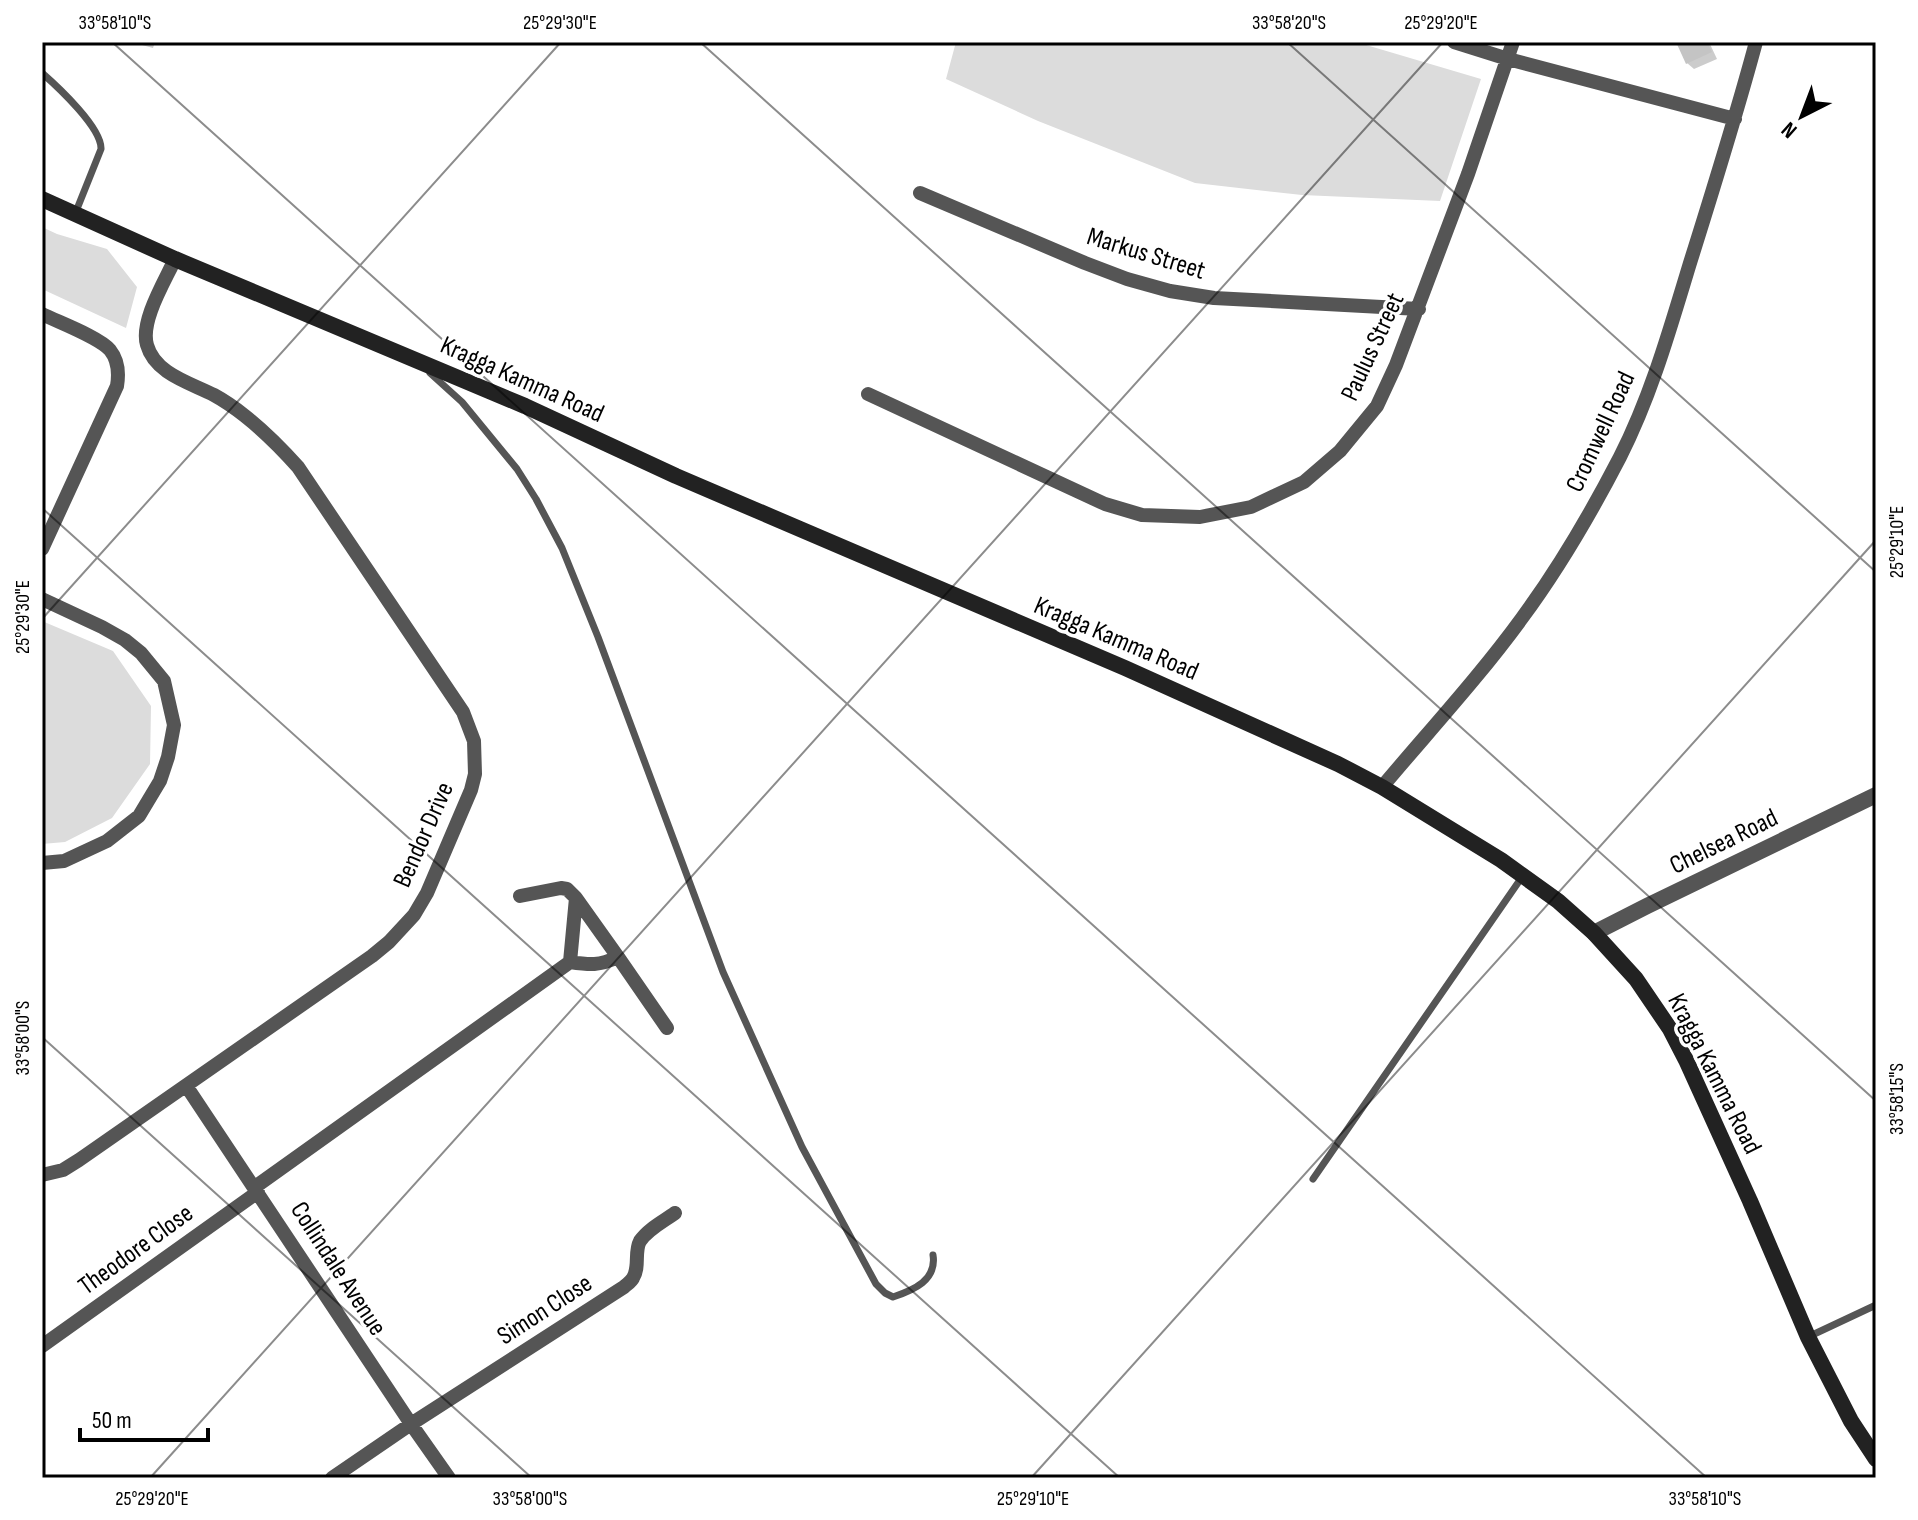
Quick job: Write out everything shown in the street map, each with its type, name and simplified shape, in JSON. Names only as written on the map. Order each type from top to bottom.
[{"type":"main road","name":"Kragga Kamma Road","points":[[42,199],[1251,724],[1382,787],[1476,843],[1558,901],[1594,933],[1636,979],[1670,1029],[1750,1201],[1808,1337],[1851,1421],[1873,1449]]},
{"type":"street","points":[[1454,42],[1735,119]]},
{"type":"street","name":"Paulus Street","points":[[868,394],[1105,504],[1142,515],[1200,517],[1251,507],[1304,482],[1340,451],[1377,406],[1419,309],[1513,42]]},
{"type":"street","name":"Cromwell Road","points":[[1382,787],[1521,619],[1582,525],[1621,455],[1656,371],[1756,42]]},
{"type":"street","name":"Markus Street","points":[[920,193],[1085,263],[1170,291],[1214,298],[1419,309]]},
{"type":"street","name":"Bendor Drive","points":[[42,1175],[71,1165],[187,1087],[372,956],[402,929],[427,893],[475,774],[474,741],[463,712],[298,467],[244,415],[214,395],[162,368],[150,353],[146,330],[150,314],[175,259]]},
{"type":"street","points":[[42,314],[103,344],[109,349],[118,371],[117,386],[42,549]]},
{"type":"street","points":[[42,599],[102,627],[141,653],[164,681],[174,725],[160,781],[139,816],[107,841],[64,861],[42,863]]},
{"type":"street","name":"Chelsea Road","points":[[1594,933],[1876,795]]},
{"type":"street","points":[[520,896],[567,889],[667,1028]]},
{"type":"street","points":[[576,898],[570,962],[604,964],[618,957]]},
{"type":"street","name":"Theodore Close","points":[[42,1346],[570,962]]},
{"type":"street","name":"Collindale Avenue","points":[[187,1087],[449,1478]]},
{"type":"street","name":"Simon Close","points":[[332,1478],[624,1287],[633,1278],[640,1241],[675,1213]]},
{"type":"lane","points":[[42,73],[82,114],[102,143],[75,214]]},
{"type":"lane","points":[[413,359],[462,402],[517,469],[562,548],[723,972],[802,1147],[876,1284],[893,1297],[905,1293],[928,1278],[934,1264],[933,1255]]},
{"type":"lane","points":[[1313,1179],[1523,876]]},
{"type":"lane","points":[[1808,1337],[1876,1305]]},
{"type":"shaded area","points":[[956,42],[1356,42],[1481,79],[1440,201],[1302,195],[1195,183],[1038,121],[946,79]]},
{"type":"shaded area","points":[[42,227],[107,249],[137,287],[126,328],[42,289]]},
{"type":"shaded area","points":[[42,621],[113,651],[151,706],[150,764],[112,818],[65,842],[42,844]]},
{"type":"building","points":[[1676,42],[1707,42],[1712,52],[1686,64]]}]
